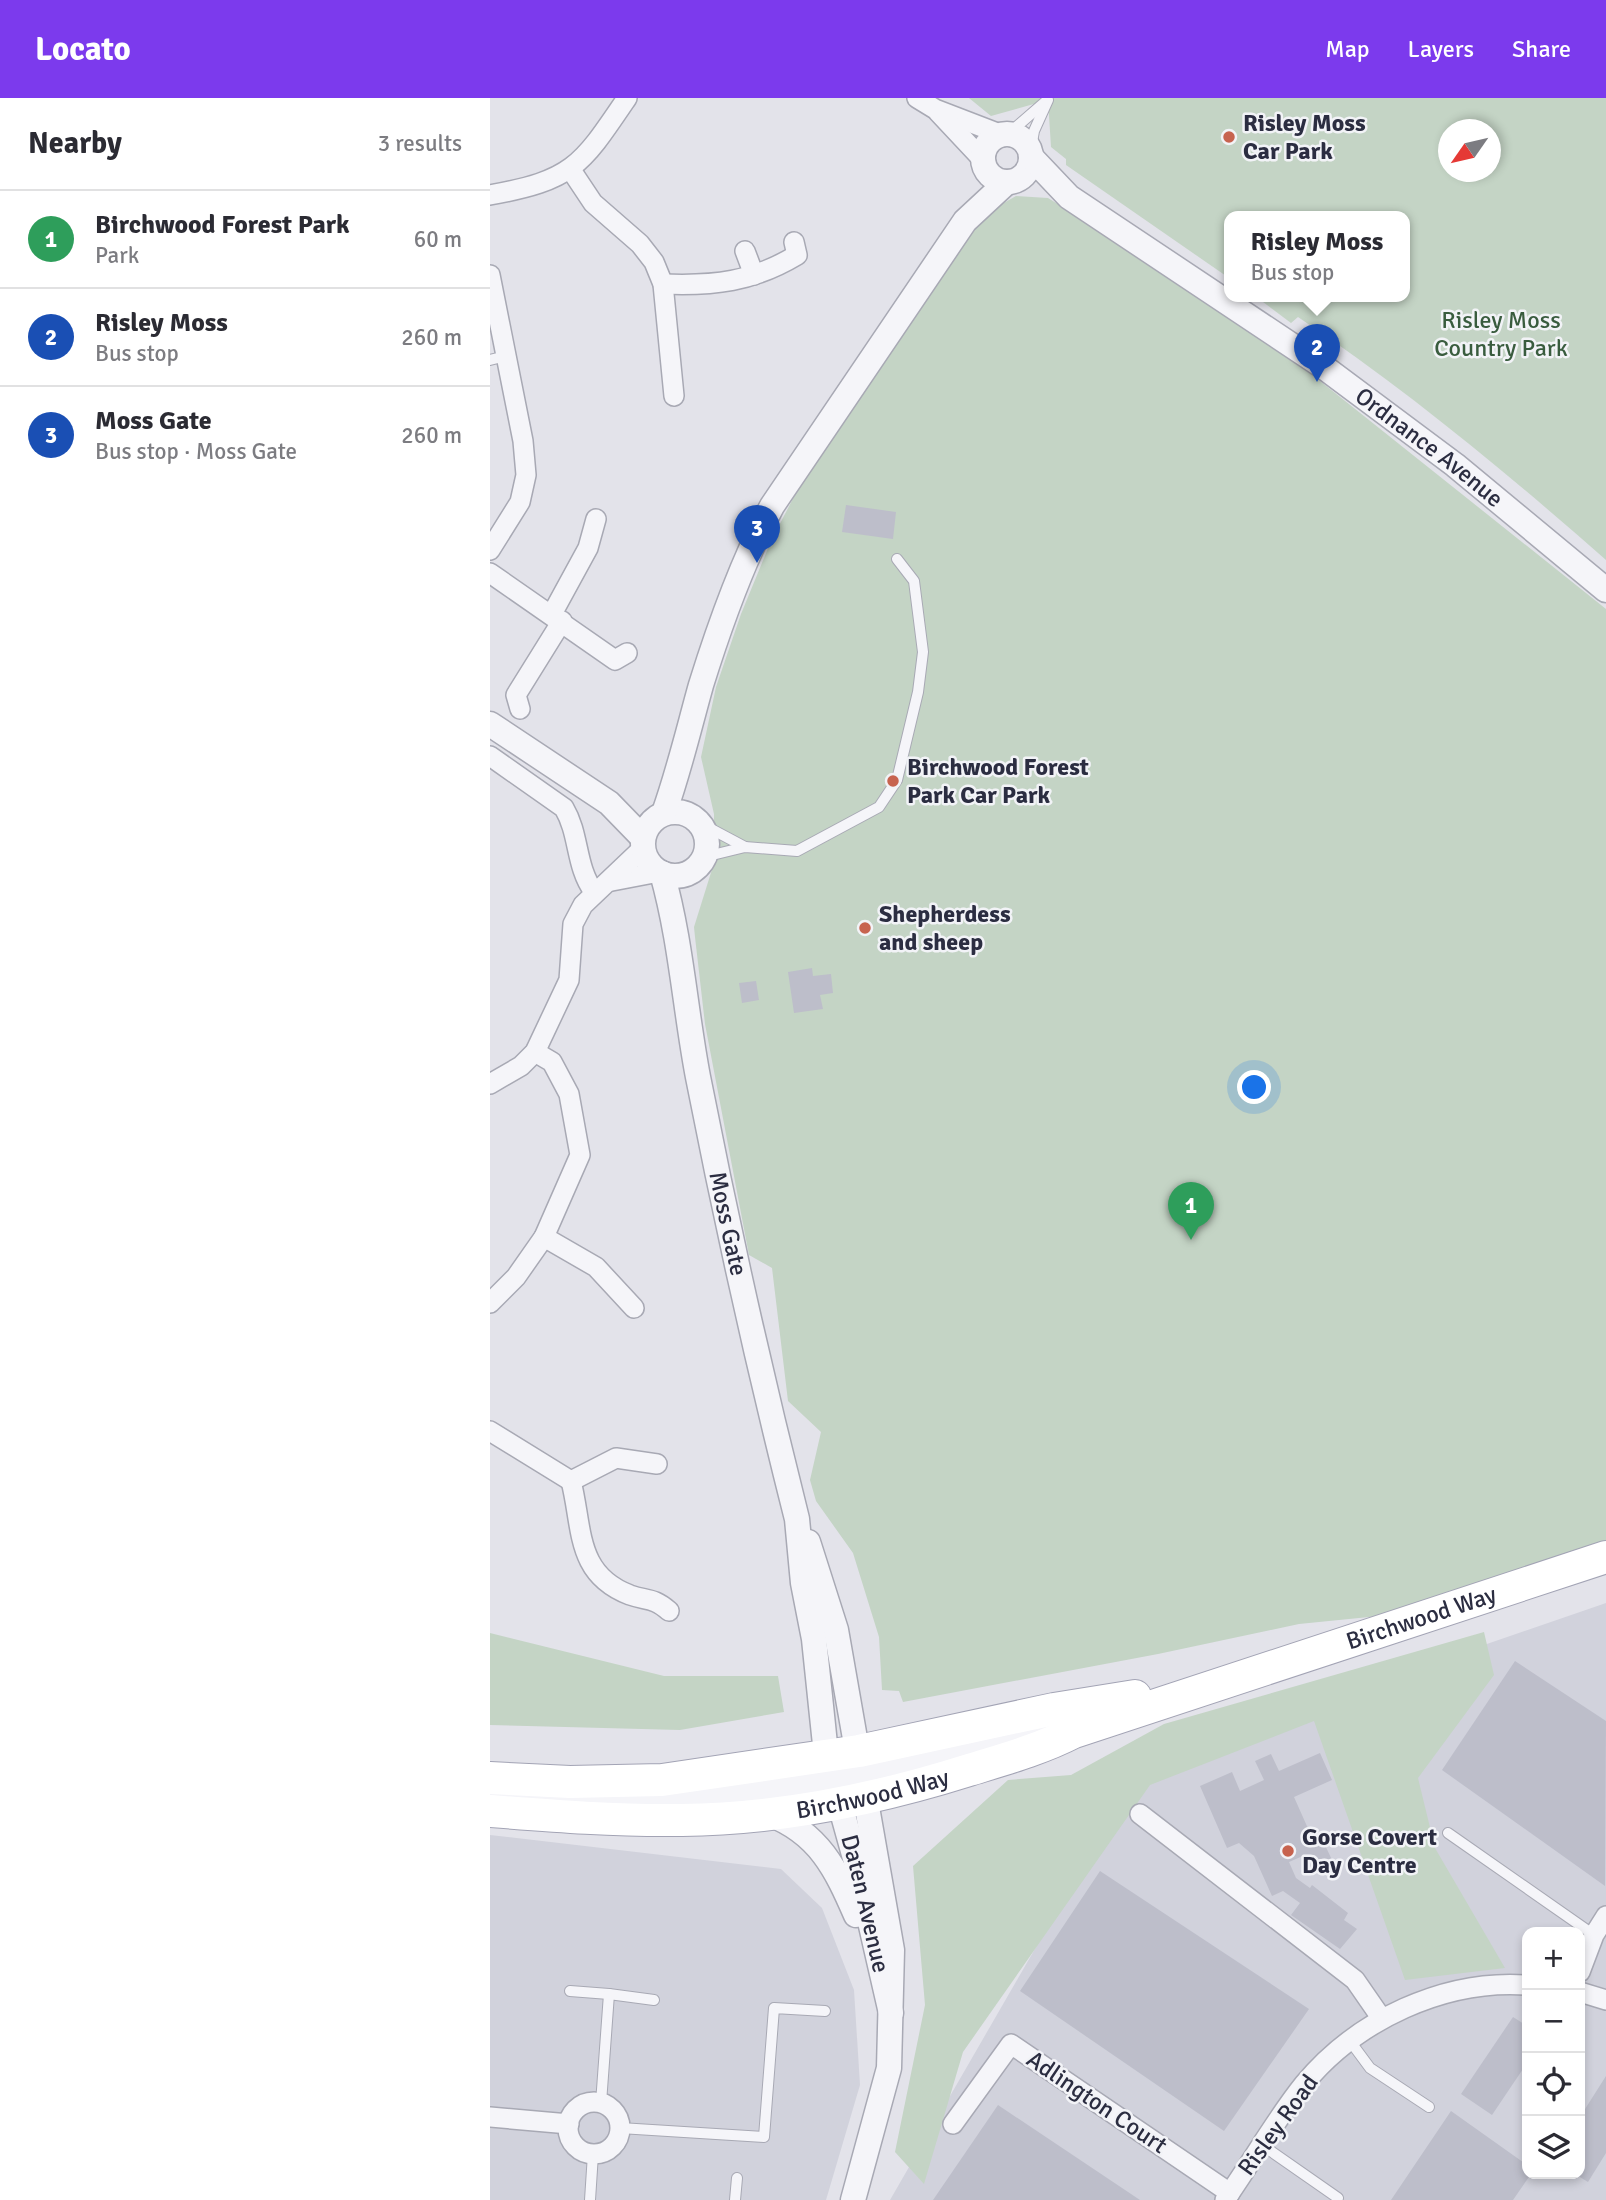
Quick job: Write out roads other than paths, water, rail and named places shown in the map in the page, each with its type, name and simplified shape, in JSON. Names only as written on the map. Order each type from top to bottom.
[{"type":"main road","name":"Birchwood Way","points":[[490,1778],[570,1782],[847,1776],[930,1783],[1049,1745],[1074,1732],[1606,1558]]},
{"type":"main road","name":"Birchwood Way","points":[[490,1811],[631,1820],[684,1820],[769,1814],[847,1776],[1054,1709],[1238,1680]]},
{"type":"street","points":[[490,195],[533,187],[571,170],[587,155],[627,98]]},
{"type":"street","points":[[490,1084],[521,1066],[535,1052],[569,979],[573,924],[583,905],[594,892],[612,881],[643,843],[661,815],[683,761],[701,686],[725,613],[767,516],[805,453],[965,221],[1009,181],[1025,173],[1030,155],[1023,139],[935,109],[917,98]]},
{"type":"street","points":[[935,109],[983,162],[992,177],[1009,181]]},
{"type":"street","points":[[965,221],[985,147],[1004,134]]},
{"type":"street","name":"Ordnance Avenue","points":[[1030,155],[1069,197],[1224,300]]},
{"type":"street","points":[[571,170],[593,203],[640,244],[654,262],[663,284],[674,396]]},
{"type":"street","name":"Ordnance Avenue","points":[[1009,181],[1069,197]]},
{"type":"street","points":[[663,284],[725,284],[754,275],[775,268],[797,255],[794,242]]},
{"type":"street","points":[[745,251],[754,275]]},
{"type":"street","points":[[490,275],[498,358],[526,459],[526,475],[520,502],[490,550]]},
{"type":"street","name":"Ordnance Avenue","points":[[1226,302],[1321,365],[1455,465],[1606,590]]},
{"type":"street","points":[[520,709],[516,695],[557,617],[588,548],[596,519]]},
{"type":"street","points":[[490,573],[557,617],[615,660],[627,653]]},
{"type":"street","points":[[490,724],[609,803],[661,815],[684,813],[696,820]]},
{"type":"street","points":[[490,756],[564,808],[570,818],[582,872],[594,892]]},
{"type":"street","points":[[612,881],[661,872],[682,875],[702,860],[706,839],[696,820],[683,761]]},
{"type":"street","name":"Moss Gate","points":[[609,803],[643,843],[648,862],[661,872],[676,923],[687,1017],[712,1146],[797,1520],[803,1583],[847,1776]]},
{"type":"street","name":"Moss Gate","points":[[676,923],[702,860]]},
{"type":"street","points":[[490,1303],[516,1277],[544,1237],[580,1155],[569,1094],[552,1062],[535,1052]]},
{"type":"street","points":[[544,1237],[596,1267],[634,1308]]},
{"type":"street","points":[[490,1432],[571,1480],[588,1563],[607,1581],[630,1595],[655,1599],[669,1611]]},
{"type":"street","points":[[571,1480],[616,1458],[657,1464]]},
{"type":"street","name":"Moss Gate","points":[[797,1520],[813,1552],[829,1600],[847,1776]]},
{"type":"street","points":[[490,1792],[571,1801],[684,1800],[847,1776]]},
{"type":"street","name":"Daten Avenue","points":[[847,1776],[858,1869],[891,2013]]},
{"type":"street","name":"Daten Avenue","points":[[847,1776],[892,1950],[889,2068],[853,2200]]},
{"type":"street","points":[[769,1814],[805,1833],[826,1853],[839,1874],[880,1970]]},
{"type":"street","points":[[1140,1814],[1354,1980],[1382,2019]]},
{"type":"street","points":[[1585,1959],[1594,1935],[1606,1916]]},
{"type":"street","name":"Risley Road","points":[[1228,2196],[1305,2083],[1350,2041],[1382,2019],[1448,1993],[1481,1986],[1522,1985]]},
{"type":"street","points":[[1585,1994],[1606,2000]]},
{"type":"street","name":"Adlington Court","points":[[953,2123],[1011,2044],[1228,2196]]},
{"type":"street","points":[[601,2103],[615,2112],[620,2128],[619,2136],[609,2150],[593,2154],[584,2152],[572,2140],[569,2124],[577,2109],[584,2105],[601,2103]]},
{"type":"street","points":[[490,2117],[569,2124]]},
{"type":"lane","points":[[1004,134],[1048,100],[1034,131],[1030,155]]},
{"type":"lane","points":[[702,860],[746,847],[797,851],[879,807],[897,780],[918,692],[923,652],[914,581],[897,559]]},
{"type":"lane","points":[[696,820],[746,847]]},
{"type":"lane","points":[[1448,1833],[1594,1935]]},
{"type":"lane","points":[[570,1991],[654,2000]]},
{"type":"lane","points":[[601,2103],[609,1994]]},
{"type":"lane","points":[[620,2128],[764,2137],[774,2008],[825,2011]]},
{"type":"lane","points":[[1350,2041],[1370,2068],[1429,2107]]},
{"type":"lane","points":[[1262,2145],[1338,2198]]},
{"type":"lane","points":[[590,2200],[593,2154]]},
{"type":"lane","points":[[735,2200],[737,2178]]},
{"type":"place","name":"Risley Moss Car Park","points":[[1229,137]]},
{"type":"place","name":"Risley Moss","points":[[1317,382]]},
{"type":"place","name":"Moss Gate","points":[[757,563]]},
{"type":"place","name":"Birchwood Forest Park Car Park","points":[[893,781]]},
{"type":"place","name":"Shepherdess and sheep","points":[[865,928]]},
{"type":"place","name":"Birchwood Forest Park","points":[[1191,1240]]},
{"type":"place","name":"Gorse Covert Day Centre","points":[[1288,1851]]},
{"type":"park label","name":"Risley Moss Country Park","points":[[1501,334]]}]
